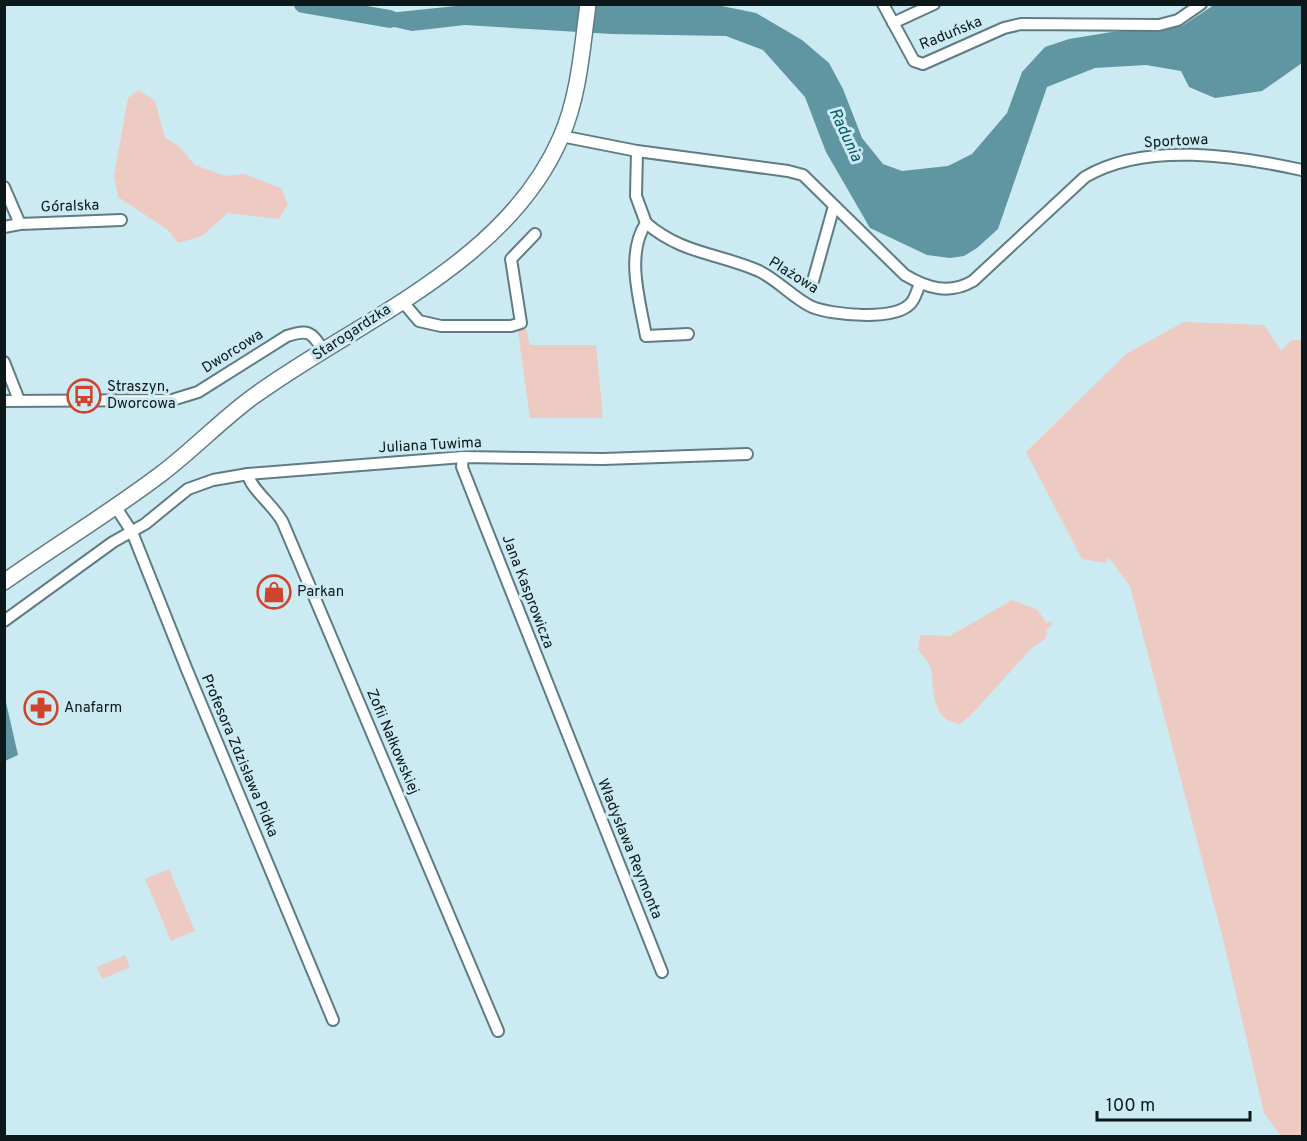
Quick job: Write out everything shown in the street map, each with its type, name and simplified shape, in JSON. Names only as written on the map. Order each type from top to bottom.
[{"type":"main road","name":"Starogardzka","points":[[4,582],[161,474],[254,396],[402,301],[466,255],[503,223],[530,190],[561,136],[574,98],[588,4]]},
{"type":"street","name":"Raduńska","points":[[883,4],[914,61],[923,64],[1004,28],[1021,24],[1058,22],[1159,25],[1178,20],[1202,4]]},
{"type":"street","points":[[893,22],[934,4]]},
{"type":"street","points":[[561,136],[637,151],[788,171],[803,175],[905,275],[920,284]]},
{"type":"street","points":[[637,151],[636,196],[646,223],[638,240],[636,261],[646,336],[688,334]]},
{"type":"street","name":"Sportowa","points":[[920,284],[936,289],[957,288],[983,273],[1085,177],[1097,171],[1141,158],[1188,155],[1245,158],[1302,170]]},
{"type":"street","name":"Góralska","points":[[4,187],[20,224]]},
{"type":"street","name":"Plażowa","points":[[813,281],[834,206]]},
{"type":"street","name":"Góralska","points":[[4,226],[121,220]]},
{"type":"street","name":"Plażowa","points":[[646,223],[663,237],[682,247],[757,270],[810,306],[823,310],[887,314],[901,311],[911,304],[920,284]]},
{"type":"street","points":[[402,301],[419,321],[441,326],[511,326],[521,323],[511,259],[536,234]]},
{"type":"street","name":"Dworcowa","points":[[4,400],[172,400],[198,392],[287,336],[303,331],[312,334],[324,351]]},
{"type":"street","points":[[4,362],[19,400]]},
{"type":"street","name":"Juliana Tuwima","points":[[4,621],[196,485],[248,474],[463,458],[603,459],[747,454]]},
{"type":"street","name":"Jana Kasprowicza","points":[[463,458],[462,466],[568,737]]},
{"type":"street","name":"Zofii Nałkowskiej","points":[[248,474],[250,484],[268,500],[284,523],[498,1030]]},
{"type":"street","name":"Profesora Zdzisława Pidka","points":[[115,506],[132,532],[208,722],[333,1020]]},
{"type":"street","name":"Władysława Reymonta","points":[[568,737],[662,972]]},
{"type":"shaded area","points":[[138,90],[155,101],[165,138],[179,146],[195,165],[225,176],[244,174],[281,188],[288,204],[279,219],[228,213],[202,236],[178,243],[168,230],[118,197],[114,176],[128,98]]},
{"type":"shaded area","points":[[1184,322],[1264,325],[1281,351],[1291,340],[1302,340],[1302,1136],[1281,1136],[1264,1113],[1224,943],[1130,586],[1109,558],[1105,563],[1082,559],[1026,452],[1126,354]]},
{"type":"shaded area","points":[[526,329],[530,345],[596,345],[603,418],[530,418],[518,331]]},
{"type":"shaded area","points":[[1012,600],[1038,610],[1046,623],[1049,621],[1053,624],[1046,630],[1048,632],[1045,639],[1032,648],[970,716],[960,724],[950,721],[943,717],[936,703],[928,661],[918,649],[920,635],[950,636]]},
{"type":"shaded area","points":[[169,869],[195,931],[171,941],[145,879]]},
{"type":"shaded area","points":[[125,955],[130,967],[102,979],[97,967]]},
{"type":"water","points":[[475,4],[712,4],[756,13],[802,40],[829,63],[843,89],[862,138],[883,164],[902,171],[948,166],[972,154],[1007,113],[1022,72],[1045,47],[1069,39],[1112,32],[1182,26],[1214,5],[1302,5],[1302,63],[1262,91],[1215,98],[1189,87],[1181,71],[1146,65],[1095,68],[1047,87],[998,229],[977,248],[964,256],[950,258],[927,255],[870,228],[826,152],[805,97],[763,50],[726,36],[612,34],[465,25],[412,31],[350,17]]},
{"type":"water","points":[[5,698],[18,755],[4,761]]},
{"type":"waterway","name":"Radunia","points":[[303,4],[390,19]]},
{"type":"place","name":"Straszyn, Dworcowa","points":[[84,396]]},
{"type":"place","name":"Parkan","points":[[274,592]]},
{"type":"place","name":"Anafarm","points":[[41,708]]}]
